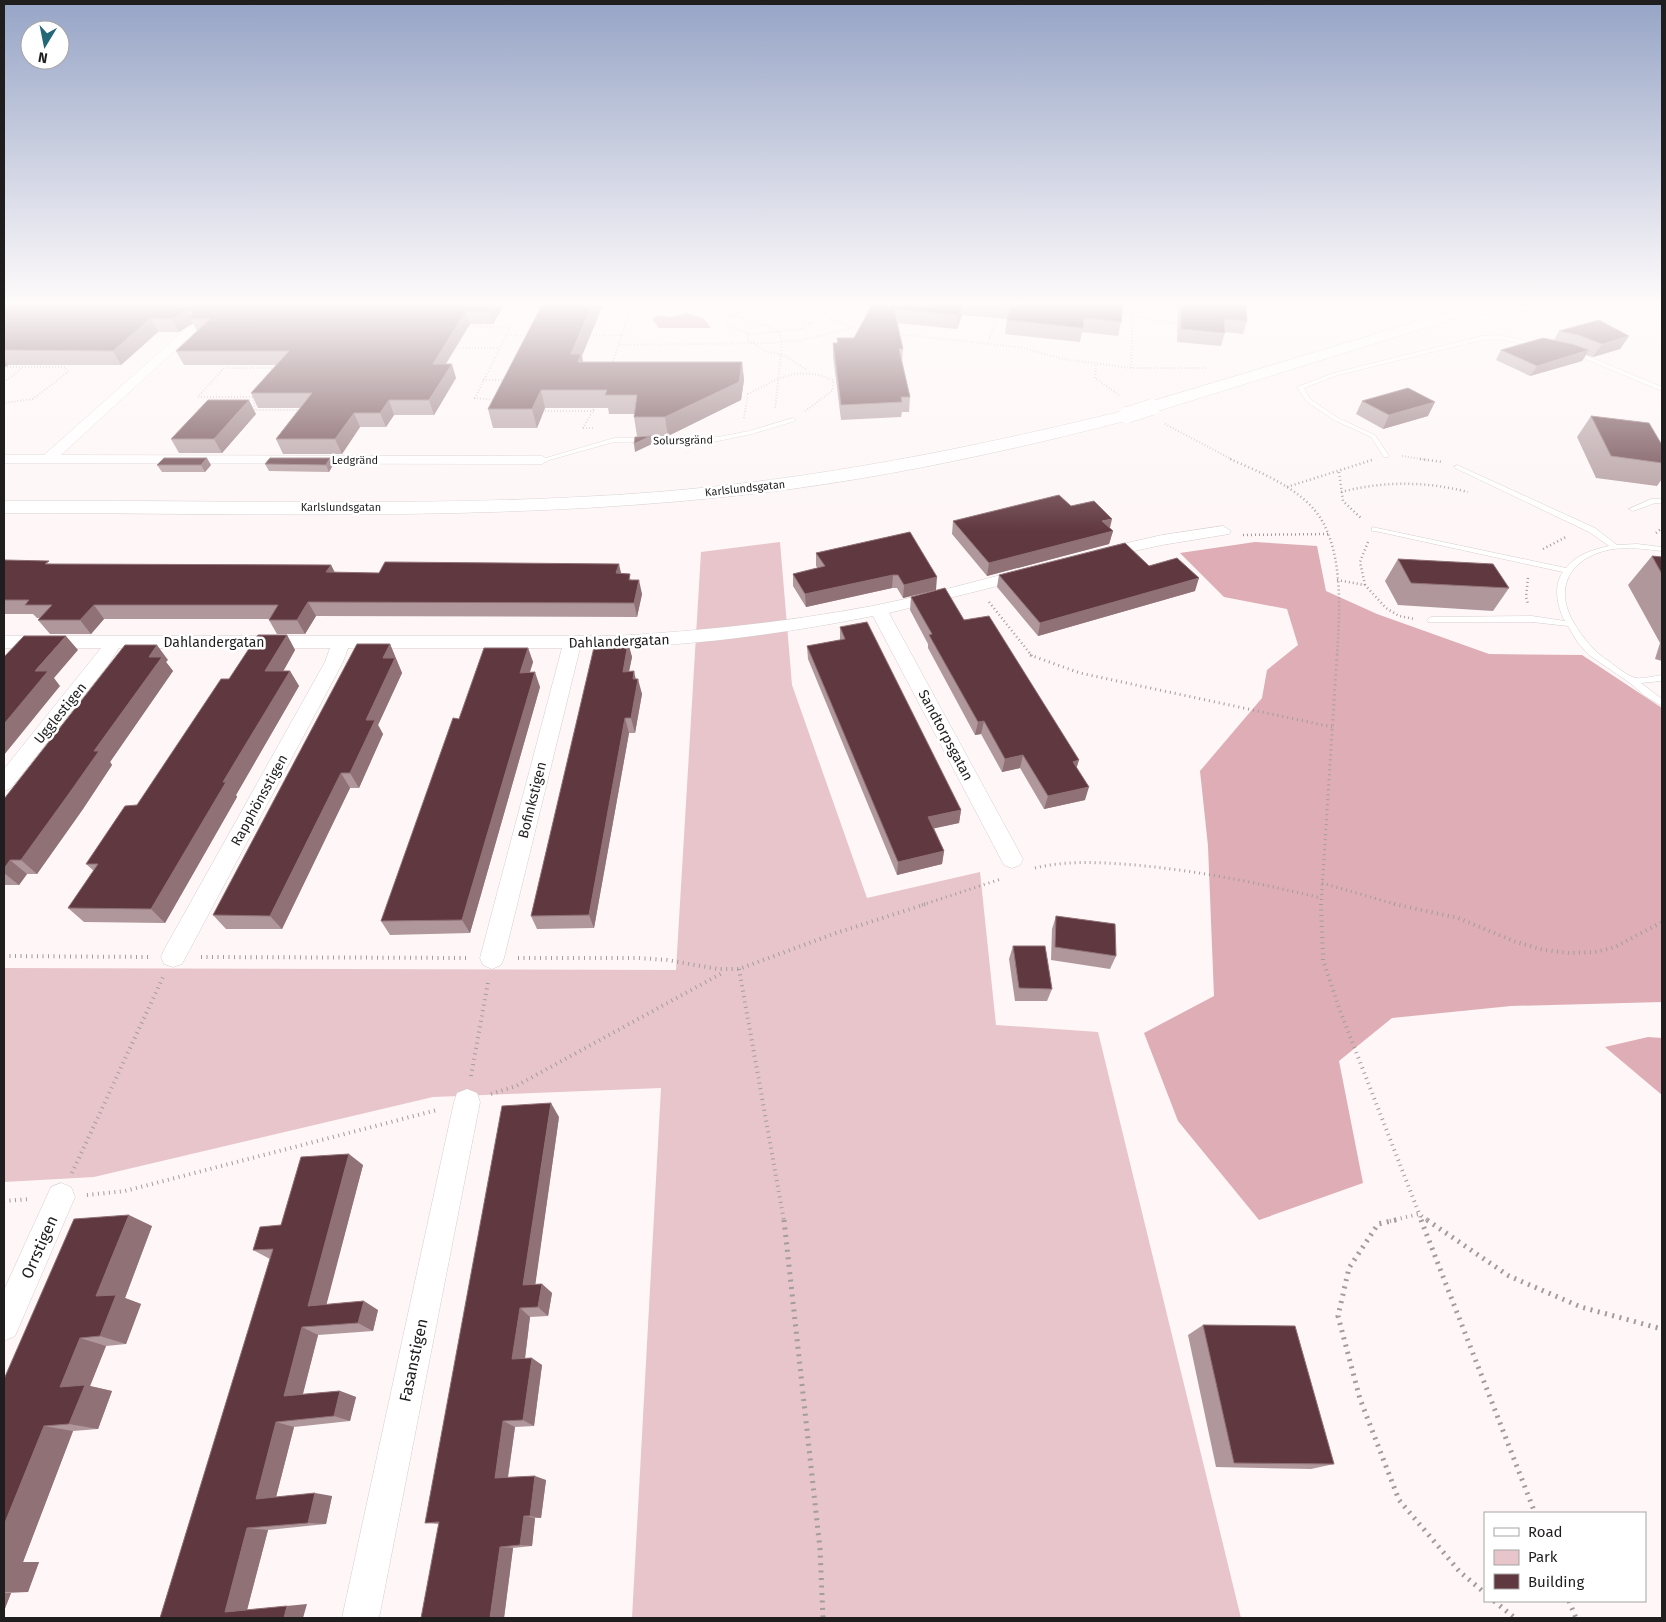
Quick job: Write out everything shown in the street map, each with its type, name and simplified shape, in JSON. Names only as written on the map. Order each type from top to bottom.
[{"type":"main road","name":"Karlslundsgatan","points":[[4,507],[504,506],[680,495],[805,482],[926,462],[1024,442],[1125,406],[1152,407],[1240,381]]},
{"type":"main road","name":"Karlslundsgatan","points":[[4,500],[97,506]]},
{"type":"street","points":[[48,459],[135,381]]},
{"type":"street","name":"Ledgränd","points":[[4,459],[542,460]]},
{"type":"street","points":[[1086,557],[1162,540],[1223,531]]},
{"type":"street","name":"Dahlandergatan","points":[[4,642],[572,642],[697,638],[811,624],[879,611],[978,588],[1042,569]]},
{"type":"street","name":"Sandtorpsgatan","points":[[879,611],[1012,859]]},
{"type":"street","name":"Rapphönsstigen","points":[[173,957],[334,662],[342,641]]},
{"type":"street","name":"Ugglestigen","points":[[4,783],[102,661],[114,642]]},
{"type":"street","name":"Bofinkstigen","points":[[492,958],[572,642]]},
{"type":"street","name":"Fasanstigen","points":[[360,1618],[467,1102]]},
{"type":"street","name":"Orrstigen","points":[[4,1325],[61,1197]]},
{"type":"lane","points":[[1317,381],[1300,387],[1308,400],[1336,419],[1373,436],[1386,456]]},
{"type":"lane","points":[[1642,381],[1662,389]]},
{"type":"lane","name":"Solursgränd","points":[[542,460],[614,440],[696,440],[732,437],[793,420]]},
{"type":"lane","points":[[1457,467],[1592,530],[1616,547]]},
{"type":"lane","points":[[1633,509],[1654,501],[1662,501]]},
{"type":"lane","points":[[1375,529],[1565,570]]},
{"type":"lane","points":[[1662,549],[1637,546],[1598,550],[1580,558],[1565,570],[1561,585],[1562,602],[1580,640],[1596,658],[1634,681],[1640,689],[1662,703]]},
{"type":"lane","points":[[1431,620],[1532,619],[1571,624]]},
{"type":"lane","points":[[1634,681],[1662,678]]},
{"type":"path","points":[[4,403],[22,403],[35,400],[58,381]]},
{"type":"path","points":[[213,381],[198,397],[253,397],[260,390]]},
{"type":"path","points":[[483,381],[475,398],[500,401]]},
{"type":"path","points":[[744,420],[748,394],[777,381]]},
{"type":"path","points":[[778,381],[775,421],[779,424]]},
{"type":"path","points":[[793,420],[833,390],[833,381]]},
{"type":"path","points":[[1098,381],[1125,406]]},
{"type":"path","points":[[253,397],[255,410],[302,410]]},
{"type":"path","points":[[580,450],[575,446],[597,403]]},
{"type":"path","points":[[298,416],[306,405]]},
{"type":"path","points":[[535,411],[594,411]]},
{"type":"path","points":[[1165,424],[1207,448],[1287,488],[1314,508],[1328,534],[1337,580],[1340,609],[1321,898],[1321,938],[1328,976],[1536,1512]]},
{"type":"path","points":[[1287,488],[1386,456],[1412,456],[1457,467]]},
{"type":"path","points":[[1341,492],[1370,484],[1396,482],[1423,483],[1478,495],[1499,486]]},
{"type":"path","points":[[1656,533],[1662,528]]},
{"type":"path","points":[[1223,531],[1236,535],[1328,534]]},
{"type":"path","points":[[1337,580],[1366,585],[1373,598],[1388,610],[1410,619],[1431,620]]},
{"type":"path","points":[[978,588],[1030,655],[1043,661],[1080,673],[1332,727]]},
{"type":"path","points":[[1031,870],[1062,863],[1088,862],[1144,865],[1236,878],[1321,898]]},
{"type":"path","points":[[4,956],[657,958],[724,972],[739,970],[836,933],[1004,878]]},
{"type":"path","points":[[1322,883],[1406,908],[1458,918],[1516,942],[1544,950],[1569,953],[1594,952],[1615,947],[1662,922]]},
{"type":"path","points":[[61,1197],[173,957]]},
{"type":"path","points":[[467,1102],[492,958]]},
{"type":"path","points":[[739,970],[782,1200],[820,1549],[823,1618]]},
{"type":"path","points":[[4,1201],[125,1192],[325,1138],[406,1120],[467,1102],[516,1086],[711,981],[724,972]]},
{"type":"path","points":[[1484,1592],[1460,1572],[1399,1500],[1360,1399],[1338,1316],[1349,1268],[1378,1224],[1419,1214],[1509,1276],[1581,1307],[1662,1329]]},
{"type":"path","points":[[1495,1602],[1515,1618]]},
{"type":"path","points":[[1569,1602],[1576,1618]]},
{"type":"green space","points":[[780,542],[792,685],[867,898],[980,872],[996,1025],[1098,1032],[1241,1618],[632,1618],[661,1088],[433,1097],[94,1177],[4,1182],[4,968],[676,970],[701,552]]},
{"type":"shaded area","points":[[1255,542],[1317,546],[1326,591],[1377,614],[1489,654],[1582,655],[1662,708],[1662,1002],[1511,1006],[1392,1018],[1339,1061],[1363,1183],[1259,1220],[1178,1121],[1144,1033],[1214,996],[1208,846],[1200,771],[1262,698],[1267,670],[1298,645],[1287,609],[1224,597],[1180,553]]},
{"type":"shaded area","points":[[1648,1037],[1662,1038],[1662,1095],[1605,1047]]},
{"type":"building","points":[[262,381],[441,381],[429,400],[389,400],[380,413],[354,413],[335,439],[276,439],[312,393],[251,393]]},
{"type":"building","points":[[503,381],[739,381],[665,417],[634,417],[637,395],[605,395],[607,390],[541,390],[532,409],[488,409]]},
{"type":"building","points":[[838,381],[906,381],[910,397],[901,397],[902,402],[841,405]]},
{"type":"building","points":[[1408,388],[1435,402],[1389,415],[1362,401]]},
{"type":"building","points":[[208,400],[249,400],[214,439],[171,439]]},
{"type":"building","points":[[1591,416],[1649,423],[1662,445],[1662,463],[1611,456]]},
{"type":"building","points":[[651,436],[634,444],[635,437]]},
{"type":"building","points":[[164,458],[207,458],[201,465],[157,465]]},
{"type":"building","points":[[270,458],[330,458],[326,465],[265,464]]},
{"type":"building","points":[[1059,495],[1071,506],[1094,501],[1112,519],[1102,521],[1113,531],[989,563],[953,521]]},
{"type":"building","points":[[910,532],[937,577],[904,585],[898,575],[893,575],[805,594],[793,574],[825,566],[816,553]]},
{"type":"building","points":[[1125,543],[1149,566],[1177,558],[1199,578],[1040,623],[999,575]]},
{"type":"building","points":[[1652,556],[1662,557],[1662,574]]},
{"type":"building","points":[[1398,559],[1493,564],[1509,588],[1411,583]]},
{"type":"building","points":[[4,560],[49,561],[45,564],[331,565],[326,572],[379,573],[385,562],[619,564],[616,573],[630,574],[629,580],[639,580],[634,603],[308,602],[297,620],[269,620],[278,605],[94,605],[80,620],[38,620],[52,605],[25,605],[29,600],[4,600]]},
{"type":"building","points":[[945,588],[964,620],[989,616],[1079,760],[1073,762],[1089,787],[1048,796],[1023,755],[1005,759],[984,721],[978,722],[929,635],[932,634],[911,597]]},
{"type":"building","points":[[867,622],[961,810],[928,817],[944,851],[898,862],[807,646],[845,639],[840,627]]},
{"type":"building","points":[[258,635],[287,635],[265,671],[290,671],[223,782],[226,782],[151,909],[68,908],[98,864],[86,864],[125,806],[137,805],[221,679],[229,679]]},
{"type":"building","points":[[24,636],[66,636],[35,671],[48,671],[4,724],[4,657]]},
{"type":"building","points":[[595,643],[628,643],[623,672],[634,671],[633,679],[638,679],[631,718],[625,718],[589,915],[531,916]]},
{"type":"building","points":[[357,644],[390,644],[383,658],[395,658],[366,720],[375,720],[350,773],[341,773],[270,916],[213,915]]},
{"type":"building","points":[[125,645],[157,645],[149,657],[162,657],[94,751],[99,751],[21,860],[10,860],[4,869],[4,799]]},
{"type":"building","points":[[484,648],[528,648],[520,673],[535,672],[462,920],[381,921],[453,718],[459,719]]},
{"type":"building","points":[[1056,916],[1115,924],[1116,956],[1055,947]]},
{"type":"building","points":[[1013,946],[1045,946],[1052,989],[1019,988]]},
{"type":"building","points":[[551,1103],[523,1285],[542,1284],[538,1307],[520,1308],[512,1359],[532,1358],[523,1420],[503,1421],[495,1478],[535,1476],[530,1516],[524,1516],[520,1545],[500,1547],[490,1618],[421,1618],[439,1522],[425,1523],[502,1106]]},
{"type":"building","points":[[349,1154],[308,1306],[364,1301],[358,1323],[302,1327],[284,1396],[340,1391],[334,1416],[276,1422],[256,1499],[315,1493],[308,1523],[247,1528],[225,1612],[287,1606],[284,1618],[160,1618],[273,1249],[253,1250],[260,1227],[281,1225],[301,1157]]},
{"type":"building","points":[[129,1215],[96,1296],[116,1295],[100,1336],[80,1338],[60,1387],[85,1385],[69,1424],[44,1426],[4,1525],[4,1379],[74,1219]]},
{"type":"building","points":[[1203,1325],[1295,1326],[1334,1464],[1234,1463]]}]
